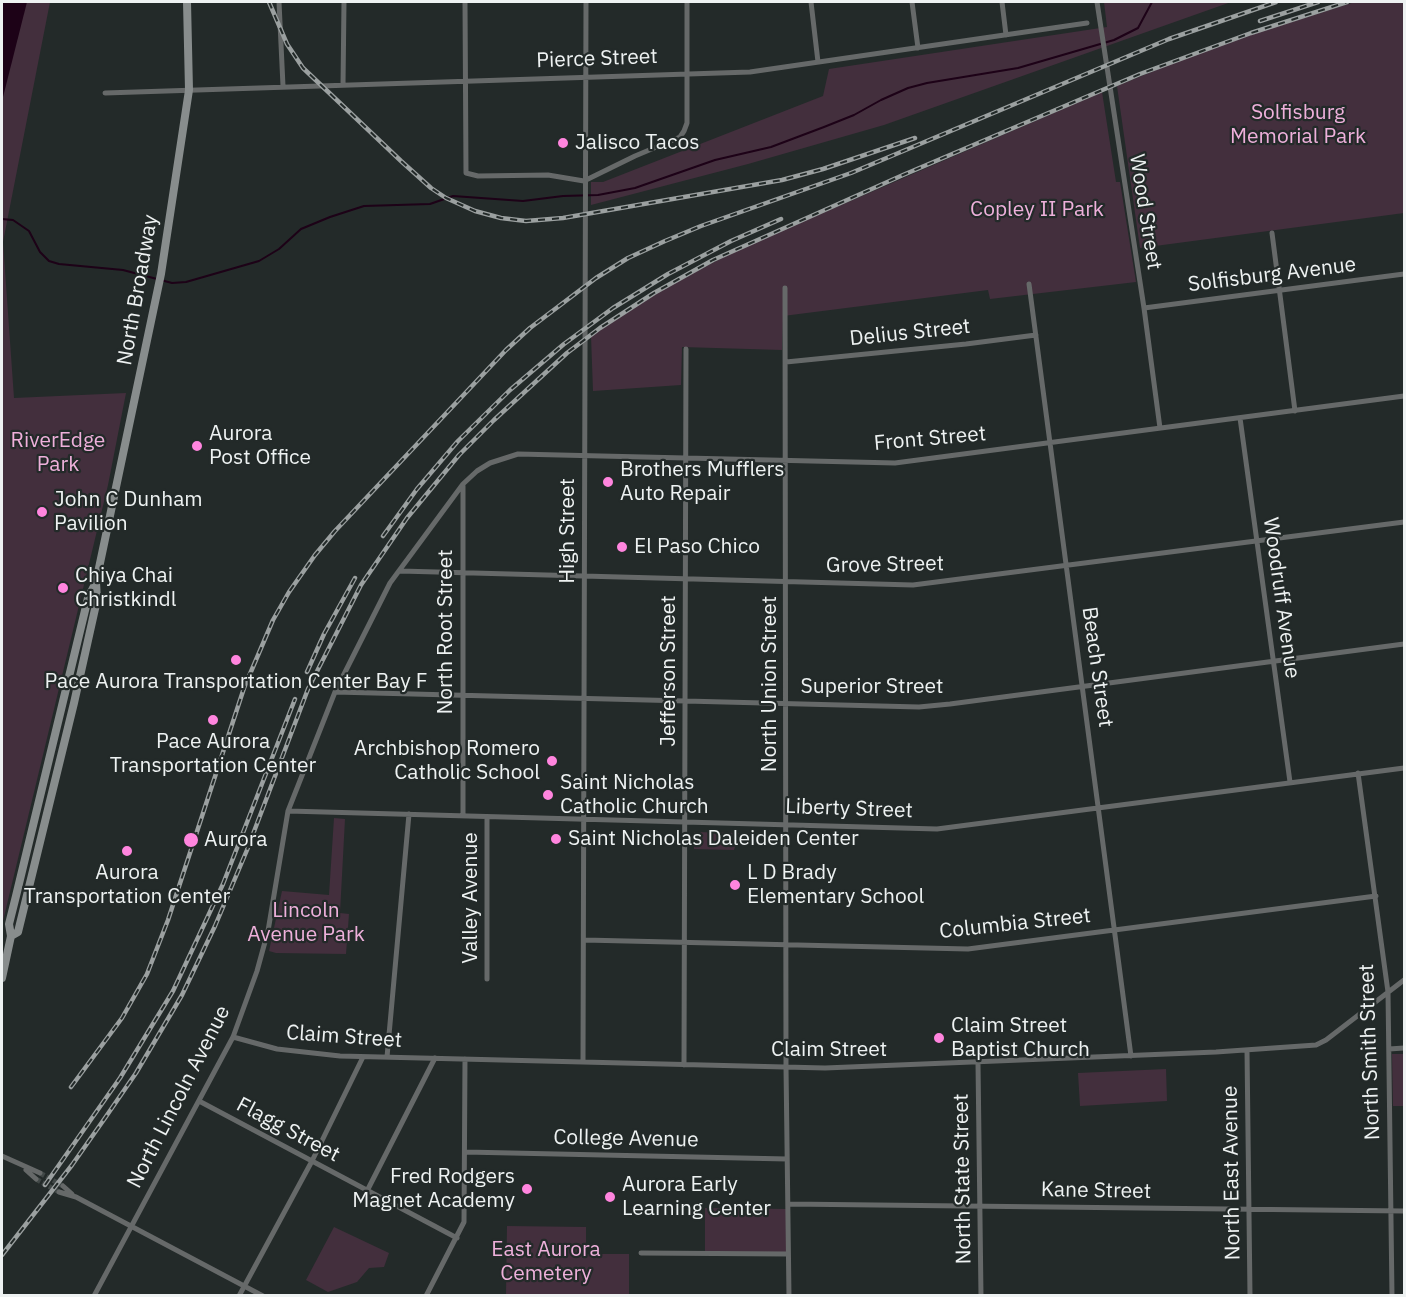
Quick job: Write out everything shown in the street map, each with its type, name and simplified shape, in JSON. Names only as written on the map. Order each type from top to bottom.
[{"type":"main road","name":"North Broadway","points":[[2,978],[11,936],[18,932],[74,703],[97,600],[96,582],[162,274],[189,90],[187,2]]},
{"type":"street","points":[[279,2],[280,61],[283,86]]},
{"type":"street","points":[[344,2],[344,85]]},
{"type":"street","points":[[465,2],[466,173],[478,176],[549,175],[584,181],[680,137],[687,123],[687,2]]},
{"type":"street","name":"High Street","points":[[583,1062],[586,2]]},
{"type":"street","points":[[811,2],[819,62]]},
{"type":"street","points":[[912,2],[918,48]]},
{"type":"street","points":[[1002,2],[1006,35]]},
{"type":"street","name":"Wood Street","points":[[1097,2],[1160,428]]},
{"type":"street","name":"Pierce Street","points":[[105,93],[750,72],[1087,23]]},
{"type":"street","points":[[1272,232],[1295,411]]},
{"type":"street","name":"Solfisburg Avenue","points":[[1144,308],[1404,274]]},
{"type":"street","name":"Beach Street","points":[[1029,284],[1131,1056]]},
{"type":"street","name":"North Union Street","points":[[785,288],[786,1067],[789,1296]]},
{"type":"street","name":"Delius Street","points":[[786,362],[1036,335]]},
{"type":"street","name":"Jefferson Street","points":[[684,1065],[686,349]]},
{"type":"street","name":"Front Street","points":[[463,484],[477,471],[505,457],[518,454],[895,462],[1404,396]]},
{"type":"street","name":"Woodruff Avenue","points":[[1240,418],[1290,782]]},
{"type":"street","name":"North Lincoln Avenue","points":[[94,1296],[233,1037],[257,971],[268,931],[288,811],[335,692],[390,583],[463,484]]},
{"type":"street","name":"North Root Street","points":[[463,484],[463,816]]},
{"type":"street","name":"Grove Street","points":[[400,572],[913,585],[1404,522]]},
{"type":"street","name":"Superior Street","points":[[335,692],[934,706],[1404,644]]},
{"type":"street","name":"Liberty Street","points":[[288,811],[938,829],[1404,768]]},
{"type":"street","name":"North Smith Street","points":[[1358,774],[1388,992],[1392,1296]]},
{"type":"street","points":[[387,1057],[409,814]]},
{"type":"street","name":"Valley Avenue","points":[[487,817],[487,979]]},
{"type":"street","name":"Columbia Street","points":[[584,940],[951,950],[1376,896]]},
{"type":"street","name":"Claim Street","points":[[233,1037],[255,1045],[306,1053],[363,1057],[825,1068],[1131,1056],[1316,1045],[1404,980]]},
{"type":"street","points":[[1389,1049],[1404,1048]]},
{"type":"street","name":"North East Avenue","points":[[1247,1050],[1250,1296]]},
{"type":"street","points":[[238,1296],[312,1161],[363,1057]]},
{"type":"street","points":[[367,1191],[435,1058]]},
{"type":"street","points":[[426,1296],[464,1222],[465,1059]]},
{"type":"street","name":"North State Street","points":[[978,1063],[981,1296]]},
{"type":"street","name":"Flagg Street","points":[[199,1101],[456,1238]]},
{"type":"street","name":"College Avenue","points":[[465,1152],[787,1159]]},
{"type":"street","points":[[2,1156],[38,1176]]},
{"type":"street","points":[[61,1189],[263,1296]]},
{"type":"street","name":"Kane Street","points":[[788,1204],[1404,1211]]},
{"type":"street","points":[[641,1252],[788,1254]]},
{"type":"green space","name":"RiverEdge Park","points":[[23,2],[50,2],[3,242],[14,398],[126,393],[108,485],[2,925],[2,95]]},
{"type":"green space","points":[[1104,2],[1231,2],[884,125],[748,164],[591,205],[591,182],[603,182],[823,96],[829,69],[1107,27]]},
{"type":"green space","name":"Solfisburg Memorial Park","points":[[1355,2],[1404,2],[1404,213],[1140,248],[1117,86],[1262,31]]},
{"type":"green space","name":"Copley II Park","points":[[1102,92],[1116,182],[1120,182],[1136,282],[990,299],[988,290],[783,316],[782,350],[682,347],[681,385],[593,391],[591,336],[665,288],[735,251]]},
{"type":"green space","name":"Lincoln Avenue Park","points":[[334,818],[345,819],[340,913],[349,914],[346,954],[269,951],[282,891],[329,895]]},
{"type":"green space","points":[[694,832],[739,833],[734,850],[694,849]]},
{"type":"green space","points":[[1392,1054],[1404,1054],[1404,1106],[1393,1106]]},
{"type":"green space","points":[[1166,1069],[1167,1101],[1080,1106],[1078,1073]]},
{"type":"green space","points":[[705,1208],[788,1209],[786,1253],[705,1252]]},
{"type":"green space","name":"East Aurora Cemetery","points":[[507,1226],[586,1227],[586,1254],[629,1254],[629,1295],[506,1295]]},
{"type":"green space","points":[[334,1227],[389,1253],[384,1267],[369,1268],[357,1282],[328,1292],[306,1280]]},
{"type":"shaded area","points":[[2,2],[27,2],[2,101]]},
{"type":"waterway","points":[[2,219],[13,220],[29,231],[40,252],[49,261],[123,270],[172,283],[186,282],[259,261],[279,249],[301,229],[364,206],[430,204],[453,196],[523,201],[598,195],[635,188],[715,160],[771,147],[854,115],[908,88],[1018,68],[1114,40],[1138,28],[1152,2]]},
{"type":"tunnel","points":[[40,1173],[63,1186]]},
{"type":"tunnel","points":[[36,1179],[59,1192]]},
{"type":"railway","points":[[269,2],[287,44],[303,68],[401,161],[431,188],[446,198],[475,211],[501,218],[526,221],[563,218],[782,180],[823,169],[915,138]]},
{"type":"railway","points":[[71,1087],[122,1018],[147,974],[168,920],[244,688],[273,620],[289,592],[335,531],[506,350],[530,328],[596,278],[628,258],[665,241],[851,173],[1169,39],[1276,2]]},
{"type":"railway","points":[[1260,21],[1318,2]]},
{"type":"railway","points":[[2,1255],[72,1165],[105,1118],[136,1073],[182,995],[215,926],[247,850],[308,689],[361,585],[407,518],[459,455],[494,420],[567,353],[600,328],[654,293],[713,260],[903,175],[1140,74],[1251,33],[1347,2]]},
{"type":"railway","points":[[383,536],[417,489],[458,441],[510,390],[564,344],[613,308],[668,274],[731,241],[781,219]]},
{"type":"railway","points":[[307,672],[324,634],[355,578]]},
{"type":"railway","points":[[45,1185],[120,1078],[173,991],[223,884],[295,699]]},
{"type":"place","name":"Jalisco Tacos","points":[[563,143]]},
{"type":"place","name":"Aurora Post Office","points":[[197,446]]},
{"type":"place","name":"Brothers Mufflers Auto Repair","points":[[608,482]]},
{"type":"place","name":"John C Dunham Pavilion","points":[[42,512]]},
{"type":"place","name":"El Paso Chico","points":[[622,547]]},
{"type":"place","name":"Chiya Chai Christkindl","points":[[63,588]]},
{"type":"place","name":"Pace Aurora Transportation Center Bay F","points":[[236,660]]},
{"type":"place","name":"Pace Aurora Transportation Center","points":[[213,720]]},
{"type":"place","name":"Archbishop Romero Catholic School","points":[[552,761]]},
{"type":"place","name":"Saint Nicholas Catholic Church","points":[[548,795]]},
{"type":"place","name":"Saint Nicholas Daleiden Center","points":[[556,839]]},
{"type":"place","name":"Aurora","points":[[191,840]]},
{"type":"place","name":"Aurora Transportation Center","points":[[127,851]]},
{"type":"place","name":"L D Brady Elementary School","points":[[735,885]]},
{"type":"place","name":"Claim Street Baptist Church","points":[[939,1038]]},
{"type":"place","name":"Fred Rodgers Magnet Academy","points":[[527,1189]]},
{"type":"place","name":"Aurora Early Learning Center","points":[[610,1197]]}]
